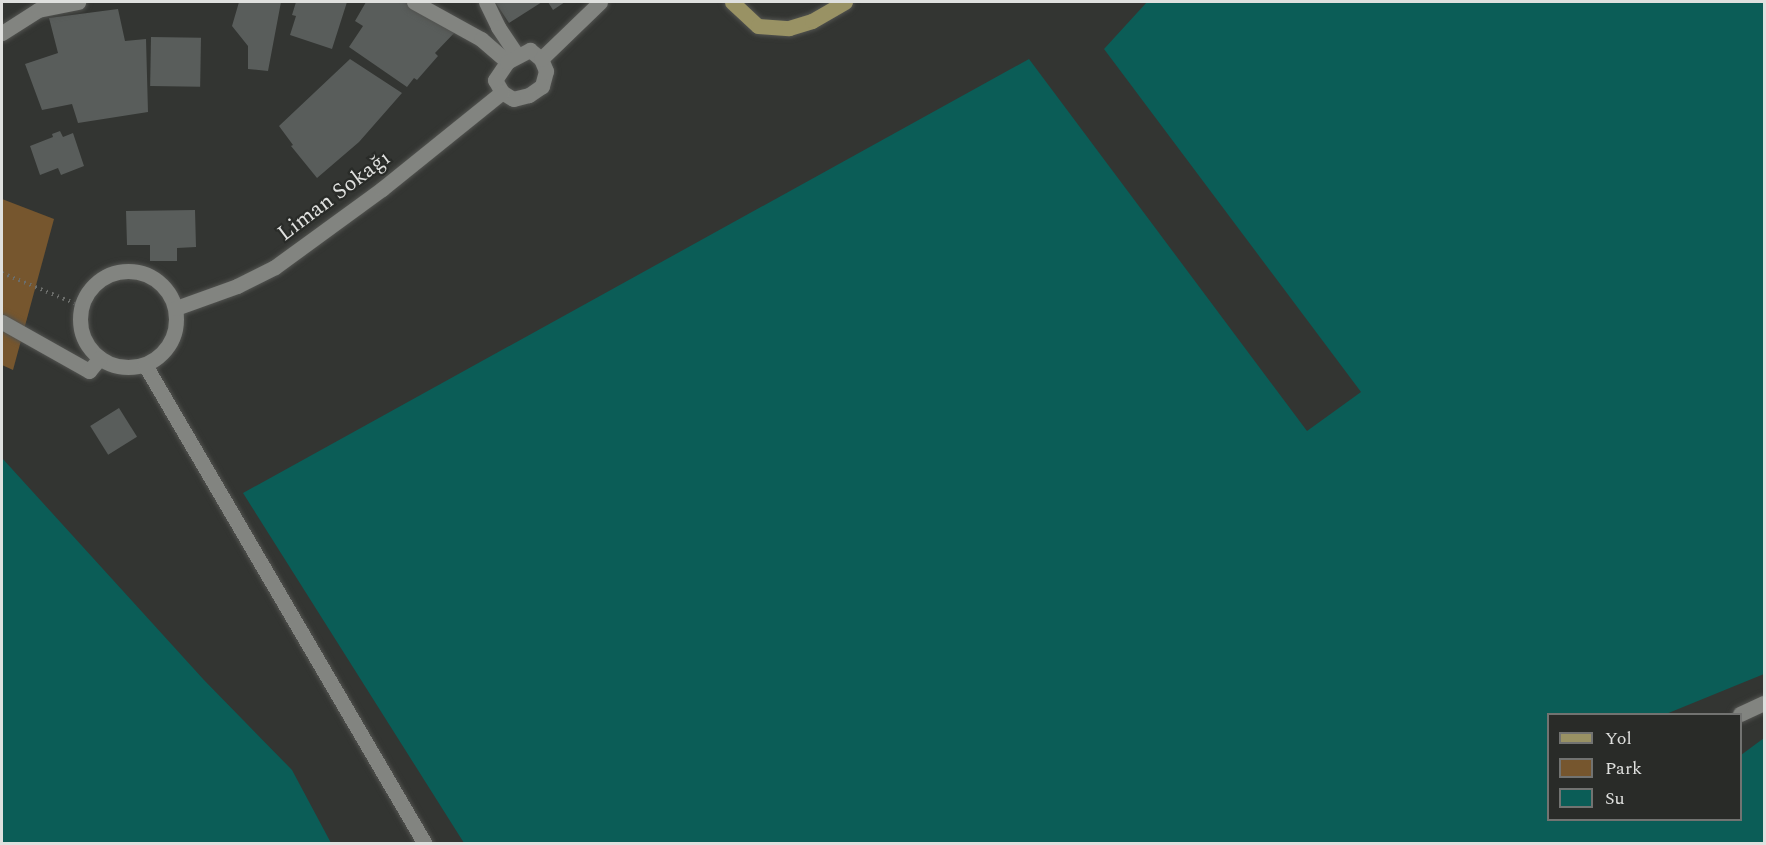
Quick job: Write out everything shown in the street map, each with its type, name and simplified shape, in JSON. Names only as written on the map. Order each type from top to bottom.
[{"type":"main road","points":[[732,2],[758,26],[789,28],[812,21],[845,2]]},
{"type":"street","points":[[2,33],[38,10],[78,2]]},
{"type":"street","points":[[414,2],[512,58]]},
{"type":"street","points":[[486,2],[512,58]]},
{"type":"street","points":[[541,59],[600,2]]},
{"type":"street","points":[[530,50],[541,59],[546,71],[542,86],[529,95],[513,99],[502,92],[495,80],[512,58],[530,50]]},
{"type":"street","name":"Liman Sokağı","points":[[176,308],[237,286],[275,267],[382,189],[502,92]]},
{"type":"street","points":[[129,270],[150,275],[166,288],[176,308],[177,325],[172,342],[160,356],[145,365],[128,368],[110,365],[84,341],[80,323],[81,306],[92,287],[108,274],[129,270]]},
{"type":"street","points":[[2,322],[90,371],[100,358]]},
{"type":"street","points":[[145,365],[425,843]]},
{"type":"street","points":[[1742,713],[1764,703]]},
{"type":"path","points":[[2,273],[81,306]]},
{"type":"green space","points":[[2,199],[54,219],[13,370],[2,365]]},
{"type":"water","points":[[1147,2],[1764,2],[1764,674],[1668,713],[1547,713],[1547,821],[1742,821],[1742,754],[1764,738],[1764,843],[464,843],[243,493],[1029,59],[1307,431],[1361,392],[1104,49]]},
{"type":"water","points":[[2,458],[204,680],[292,770],[331,843],[2,843]]},
{"type":"building","points":[[239,2],[281,2],[268,71],[248,69],[248,46],[232,26]]},
{"type":"building","points":[[296,2],[347,2],[332,49],[290,35],[296,16],[292,15]]},
{"type":"building","points":[[366,2],[407,2],[457,30],[435,53],[438,56],[417,80],[414,78],[407,87],[349,47],[363,26],[355,21]]},
{"type":"building","points":[[495,2],[542,2],[509,23]]},
{"type":"building","points":[[548,2],[565,2],[553,10]]},
{"type":"building","points":[[118,9],[125,41],[146,39],[148,112],[78,123],[72,104],[42,110],[25,64],[58,53],[49,18]]},
{"type":"building","points":[[151,37],[201,38],[200,87],[150,86]]},
{"type":"building","points":[[350,59],[402,93],[359,142],[317,178],[291,146],[293,145],[279,126]]},
{"type":"building","points":[[60,131],[63,137],[73,133],[84,166],[61,175],[58,168],[40,175],[30,146],[53,137],[52,134]]},
{"type":"building","points":[[195,210],[196,247],[177,248],[177,261],[150,261],[150,245],[127,245],[126,211]]},
{"type":"building","points":[[119,408],[137,437],[108,455],[90,426]]}]
